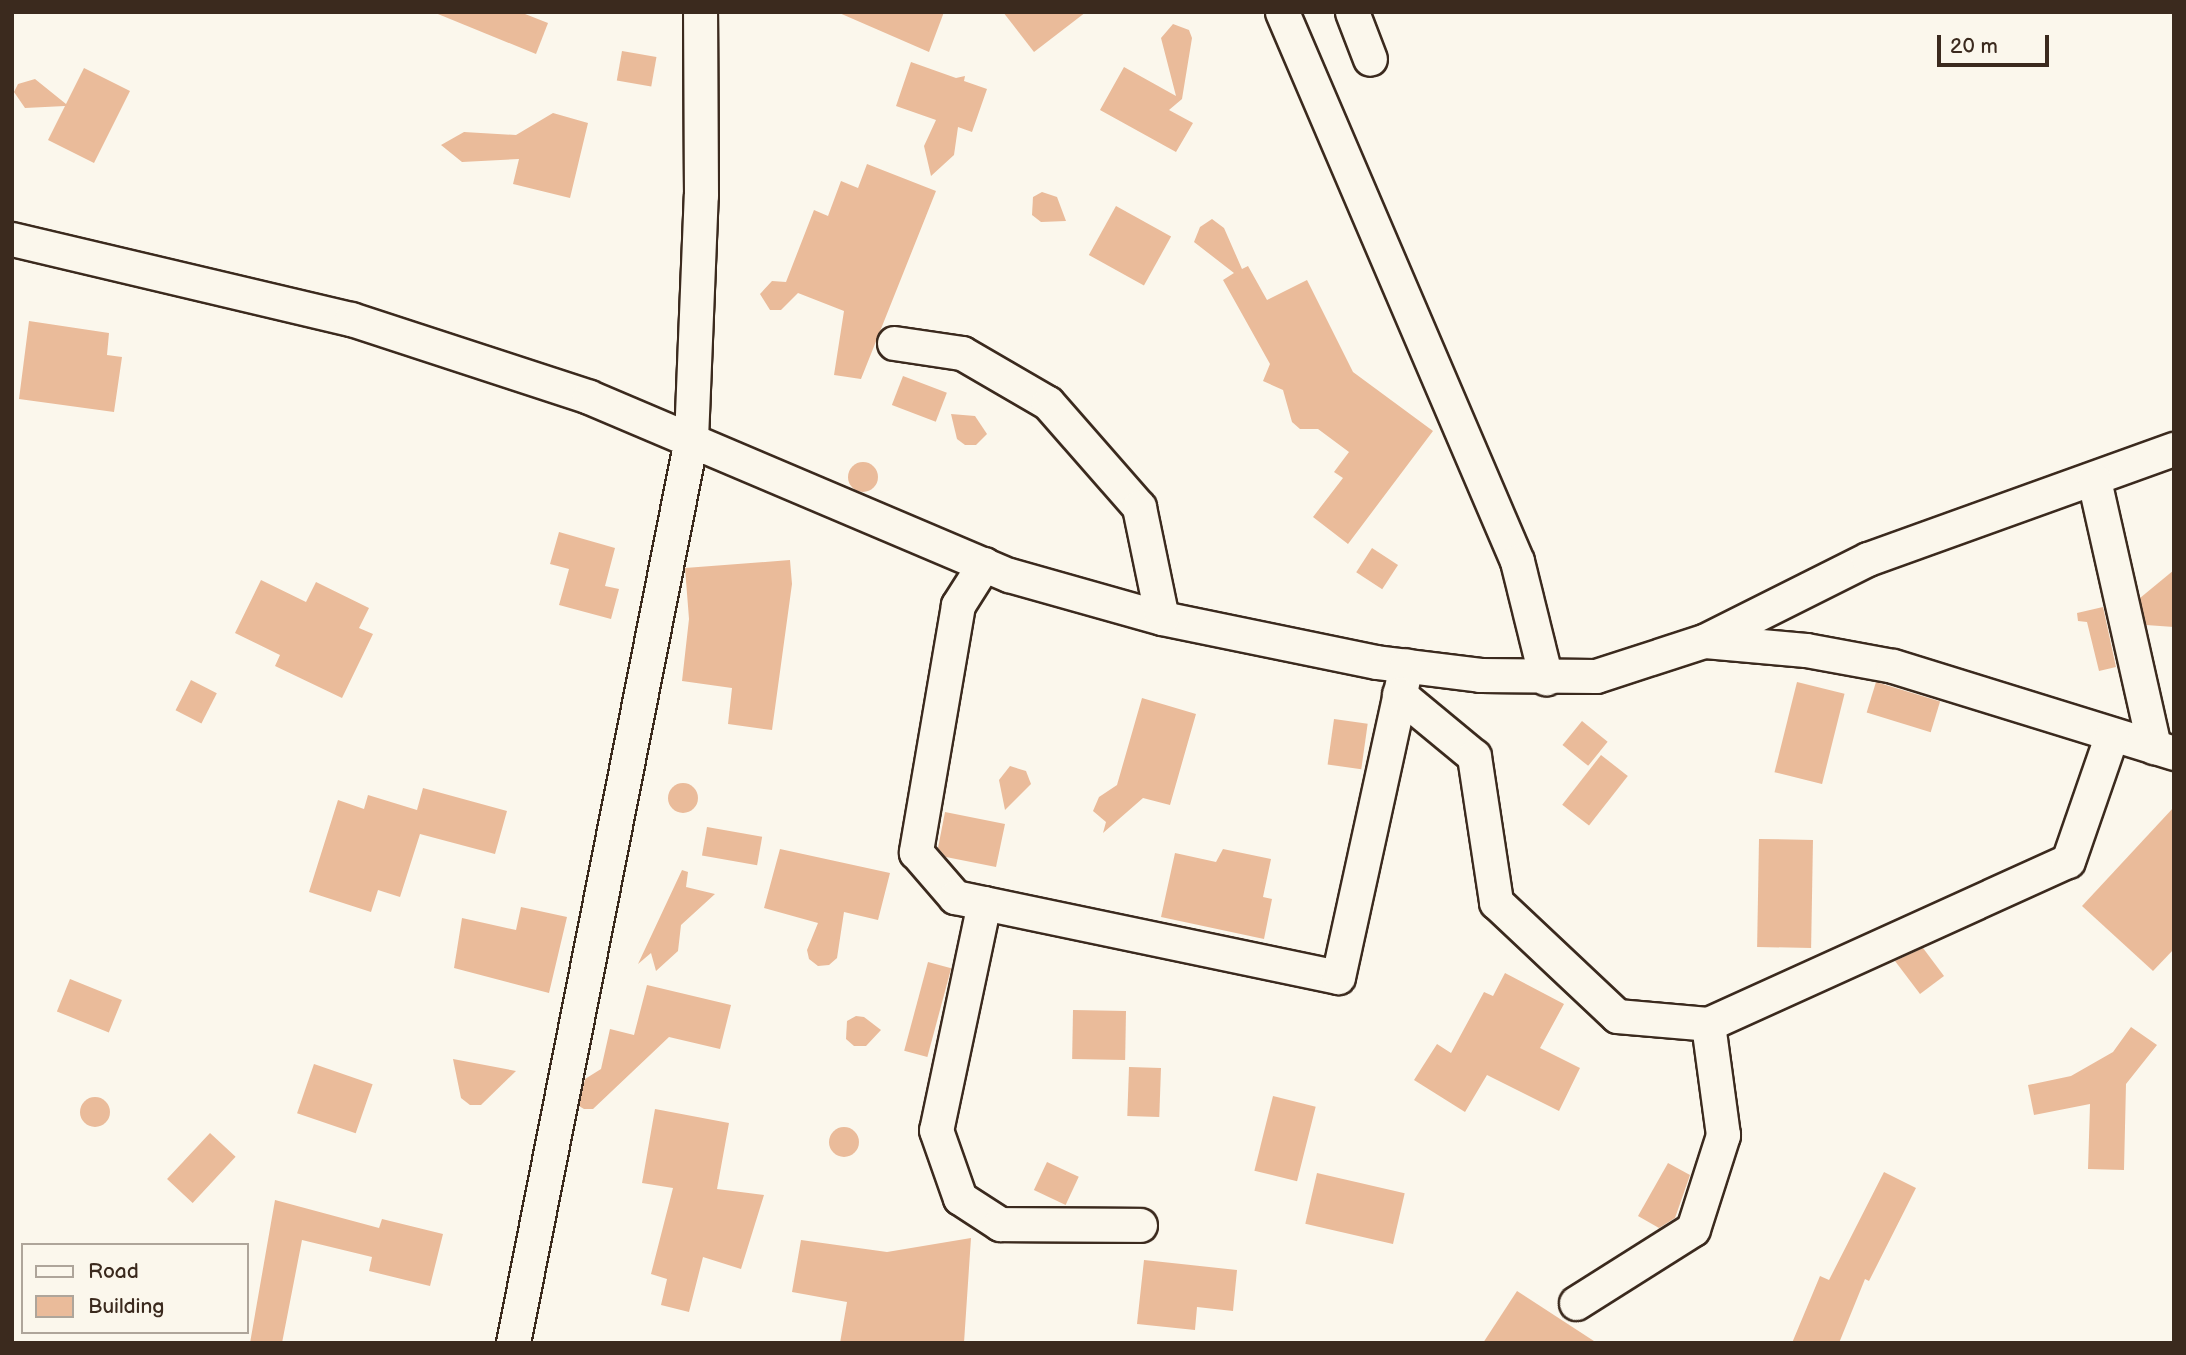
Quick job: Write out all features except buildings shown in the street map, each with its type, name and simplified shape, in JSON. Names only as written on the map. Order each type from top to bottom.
[{"type":"street","points":[[524,1339],[691,439],[701,194],[701,12]]},
{"type":"street","points":[[1282,12],[1517,561],[1546,678]]},
{"type":"street","points":[[1352,12],[1370,59]]},
{"type":"street","points":[[12,239],[351,319],[589,397],[984,564],[1162,618],[1403,680],[1596,676],[1704,641],[1868,559],[2094,480],[2174,449]]},
{"type":"street","points":[[894,343],[962,353],[1048,403],[1139,507],[1162,618]]},
{"type":"street","points":[[2094,480],[2164,750]]},
{"type":"street","points":[[984,564],[958,606],[916,852],[955,897],[1338,977],[1403,680]]},
{"type":"street","points":[[1704,641],[1806,649],[1893,666],[2164,750]]},
{"type":"street","points":[[1403,680],[1474,756],[1496,902],[1617,1016],[1708,1024],[2068,861],[2112,734]]},
{"type":"street","points":[[984,903],[936,1130],[960,1198],[1000,1224],[1140,1225]]},
{"type":"street","points":[[1576,1303],[1693,1228],[1723,1135],[1708,1024]]}]
